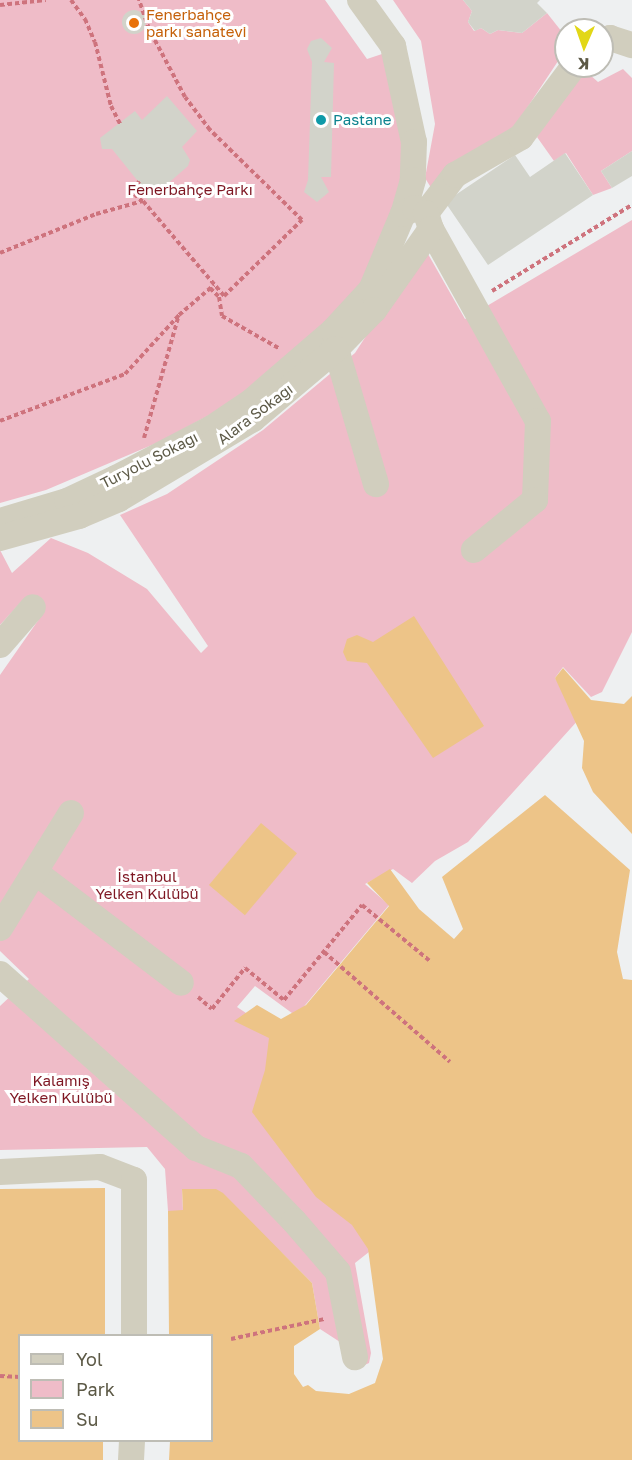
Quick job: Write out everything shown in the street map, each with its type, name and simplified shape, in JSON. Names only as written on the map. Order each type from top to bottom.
[{"type":"street","points":[[360,0],[393,46],[414,142],[413,180],[419,216],[473,303],[538,421],[536,500],[474,550]]},
{"type":"street","points":[[614,39],[632,45]]},
{"type":"street","points":[[419,216],[455,175],[521,137],[565,78]]},
{"type":"street","name":"Alara Sokağı","points":[[0,538],[78,516],[160,478],[253,419],[336,349],[374,310],[420,239],[419,216]]},
{"type":"street","name":"Turyolu Sokağı","points":[[0,521],[67,501],[137,468],[212,428],[296,364],[371,290],[419,216]]},
{"type":"street","points":[[336,349],[376,484]]},
{"type":"street","points":[[0,645],[33,607]]},
{"type":"street","points":[[0,928],[71,813]]},
{"type":"street","points":[[35,872],[181,983]]},
{"type":"street","points":[[0,974],[196,1148],[241,1167],[294,1221],[338,1272],[355,1357]]},
{"type":"street","points":[[0,1172],[100,1167],[134,1180],[134,1334]]},
{"type":"street","points":[[131,1460],[132,1442]]},
{"type":"path","points":[[0,5],[46,0]]},
{"type":"path","points":[[71,0],[86,19],[95,42],[111,106],[120,124]]},
{"type":"path","points":[[139,0],[149,29],[185,97],[210,130],[302,220],[224,296],[212,287]]},
{"type":"path","points":[[139,181],[134,194],[143,201],[212,287],[219,297],[222,316],[277,345],[296,364]]},
{"type":"path","points":[[0,253],[96,214],[143,201]]},
{"type":"path","points":[[473,303],[632,205]]},
{"type":"path","points":[[0,421],[125,374],[178,315],[212,287]]},
{"type":"path","points":[[137,468],[178,315]]},
{"type":"path","points":[[181,983],[212,1008],[245,968],[284,999],[362,905],[430,961]]},
{"type":"path","points":[[324,951],[450,1062]]},
{"type":"path","points":[[231,1339],[321,1320]]},
{"type":"path","points":[[0,1376],[18,1377]]},
{"type":"green space","name":"Fenerbahçe Parkı","points":[[0,0],[325,0],[367,59],[382,54],[405,145],[401,192],[361,289],[241,398],[159,442],[46,490],[0,503]]},
{"type":"green space","points":[[393,0],[463,0],[472,11],[468,22],[474,31],[481,28],[490,34],[498,30],[522,33],[547,13],[554,22],[554,67],[525,111],[515,136],[435,194],[425,178],[435,124],[421,41]]},
{"type":"green space","points":[[623,69],[632,78],[632,151],[601,171],[612,188],[593,195],[566,153],[554,161],[537,137],[573,78],[594,78],[598,82],[606,78],[614,78],[614,74]]},
{"type":"green space","points":[[632,220],[632,632],[602,692],[591,697],[563,667],[555,678],[580,718],[468,842],[435,861],[412,883],[393,869],[365,884],[389,905],[296,1016],[255,986],[237,1007],[276,1033],[374,1248],[355,1263],[371,1353],[369,1363],[360,1367],[340,1342],[320,1329],[312,1283],[282,1253],[182,1189],[183,1211],[168,1211],[165,1169],[147,1147],[0,1150],[0,1006],[29,979],[0,951],[0,675],[44,612],[21,602],[0,625],[0,550],[12,573],[51,538],[88,553],[147,589],[201,653],[208,646],[120,515],[167,494],[263,430],[355,353],[424,247],[465,319]]},
{"type":"water","points":[[414,616],[484,726],[433,758],[367,663],[347,661],[343,652],[347,639],[357,635],[373,642]]},
{"type":"water","points":[[563,668],[591,700],[624,704],[632,696],[632,834],[593,792],[582,768],[584,741],[555,678]]},
{"type":"water","points":[[545,795],[630,870],[617,952],[623,979],[632,980],[632,1460],[169,1460],[170,1442],[213,1442],[213,1334],[169,1334],[168,1211],[183,1210],[182,1189],[216,1189],[223,1193],[312,1283],[320,1329],[294,1346],[294,1374],[303,1387],[308,1385],[316,1391],[349,1394],[375,1383],[383,1359],[368,1249],[352,1225],[316,1197],[252,1112],[265,1070],[269,1038],[234,1021],[257,1005],[281,1019],[306,1005],[389,906],[367,883],[390,869],[419,909],[454,939],[463,929],[442,877]]},
{"type":"water","points":[[261,823],[297,853],[245,915],[209,885]]},
{"type":"water","points":[[105,1188],[105,1334],[18,1334],[18,1442],[103,1442],[103,1460],[0,1460],[0,1189]]},
{"type":"building","points":[[463,0],[540,0],[537,3],[547,13],[522,33],[498,30],[490,34],[481,28],[475,31],[468,22],[472,11]]},
{"type":"building","name":"Fenerbahçe parkı sanatevi","points":[[134,10],[143,13],[146,22],[143,31],[134,34],[125,31],[122,22],[125,13]]},
{"type":"building","name":"Pastane","points":[[321,38],[332,48],[324,62],[334,63],[331,177],[321,177],[329,192],[317,202],[304,192],[308,180],[312,62],[307,49],[311,41]]},
{"type":"building","points":[[167,96],[197,131],[182,147],[190,160],[188,166],[149,200],[141,195],[141,185],[112,149],[102,149],[100,138],[135,111],[142,120]]},
{"type":"building","points":[[632,151],[632,176],[612,188],[601,171]]},
{"type":"building","points":[[565,153],[593,195],[488,265],[445,202],[515,155],[530,177]]},
{"type":"place","name":"Fenerbahçe parkı sanatevi","points":[[134,23]]},
{"type":"place","name":"Pastane","points":[[321,120]]},
{"type":"park label","name":"İstanbul Yelken Kulübü","points":[[147,884]]},
{"type":"park label","name":"Kalamış Yelken Kulübü","points":[[61,1088]]}]
